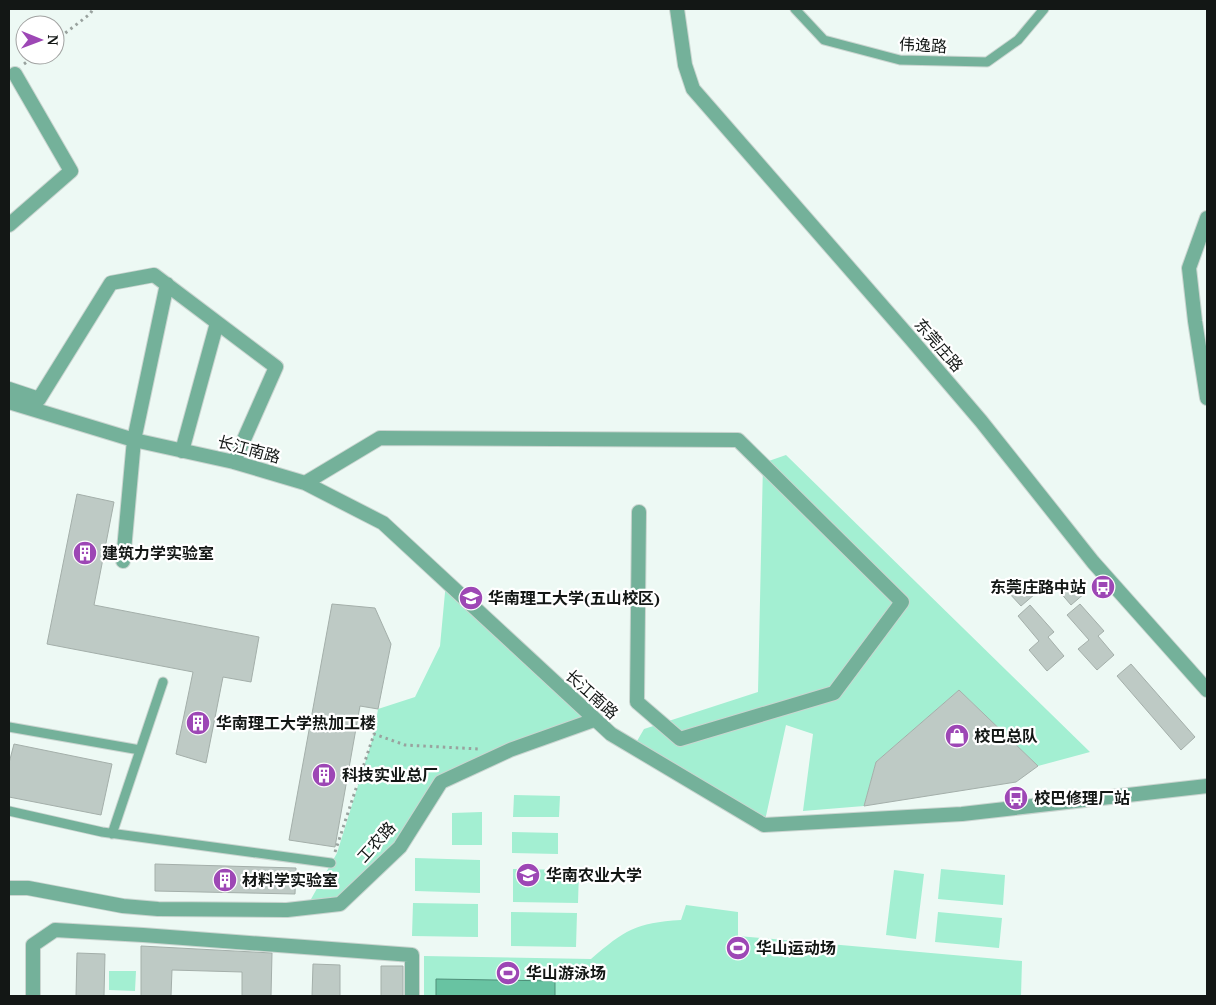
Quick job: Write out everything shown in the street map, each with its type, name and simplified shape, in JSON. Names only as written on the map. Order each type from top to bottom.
[{"type":"street","name":"东莞庄路","points":[[677,9],[684,65],[693,90],[911,339],[981,421],[1093,562],[1207,690]]},
{"type":"street","points":[[10,221],[71,170],[15,74]]},
{"type":"street","points":[[1207,218],[1189,268],[1207,398]]},
{"type":"street","points":[[9,389],[38,399],[111,283],[154,275],[276,367],[234,462]]},
{"type":"street","points":[[123,561],[134,440],[167,284]]},
{"type":"street","points":[[182,451],[217,322]]},
{"type":"street","name":"长江南路","points":[[9,402],[134,440],[234,462],[305,483],[383,523],[611,734],[764,826],[962,814],[1207,786]]},
{"type":"street","points":[[305,483],[380,438],[738,440],[902,602],[834,693],[680,739],[638,702],[639,512]]},
{"type":"street","name":"工农路","points":[[9,888],[28,888],[123,906],[158,909],[287,910],[340,904],[400,847],[441,782],[510,750],[594,720]]},
{"type":"street","points":[[33,996],[33,946],[55,930],[412,956],[412,996]]},
{"type":"lane","name":"伟逸路","points":[[795,9],[824,40],[900,60],[987,62],[1018,40],[1044,9]]},
{"type":"lane","points":[[112,834],[163,682]]},
{"type":"lane","points":[[9,727],[140,750]]},
{"type":"lane","points":[[9,811],[112,834],[331,863]]},
{"type":"path","points":[[65,33],[94,9]]},
{"type":"path","points":[[331,863],[374,734],[405,745],[481,749]]},
{"type":"shaded area","points":[[786,455],[1090,752],[1038,766],[959,690],[876,762],[864,806],[803,811],[813,734],[786,725],[764,825],[633,748],[644,729],[758,692],[763,463]]},
{"type":"shaded area","points":[[446,582],[594,720],[441,782],[400,847],[340,904],[306,908],[337,853],[374,734],[378,709],[415,697],[440,646]]},
{"type":"shaded area","points":[[514,795],[560,796],[559,817],[513,817]]},
{"type":"shaded area","points":[[482,812],[482,845],[452,845],[452,813]]},
{"type":"shaded area","points":[[512,832],[558,833],[558,854],[512,853]]},
{"type":"shaded area","points":[[415,858],[480,860],[480,893],[415,891]]},
{"type":"shaded area","points":[[513,869],[579,870],[578,903],[513,902]]},
{"type":"shaded area","points":[[941,869],[1005,875],[1003,905],[938,899]]},
{"type":"shaded area","points":[[894,870],[924,874],[916,939],[886,935]]},
{"type":"shaded area","points":[[413,903],[478,904],[478,937],[412,936]]},
{"type":"shaded area","name":"华山运动场","points":[[686,905],[738,912],[738,936],[1022,961],[1021,996],[424,996],[424,956],[591,959],[622,935],[641,926],[681,920]]},
{"type":"shaded area","points":[[511,912],[577,913],[576,947],[511,946]]},
{"type":"shaded area","points":[[938,912],[1002,918],[999,948],[935,942]]},
{"type":"shaded area","points":[[109,971],[136,971],[135,991],[109,990]]},
{"type":"shaded area","points":[[436,979],[555,981],[555,996],[436,996]]},
{"type":"building","name":"建筑力学实验室","points":[[77,494],[114,502],[94,605],[259,637],[251,682],[223,677],[206,763],[176,754],[193,672],[47,644]]},
{"type":"building","points":[[1073,579],[1085,593],[1071,605],[1059,591]]},
{"type":"building","points":[[1023,580],[1035,594],[1021,606],[1009,593]]},
{"type":"building","name":"科技实业总厂","points":[[332,604],[375,608],[391,644],[378,709],[360,706],[335,847],[289,840]]},
{"type":"building","points":[[1080,604],[1104,631],[1098,636],[1114,655],[1097,670],[1078,649],[1089,640],[1067,615]]},
{"type":"building","points":[[1030,605],[1054,632],[1048,637],[1064,656],[1047,671],[1029,650],[1039,641],[1018,616]]},
{"type":"building","points":[[1131,664],[1195,737],[1181,750],[1117,676]]},
{"type":"building","name":"校巴总队","points":[[959,690],[1038,766],[1016,782],[864,806],[876,762]]},
{"type":"building","points":[[14,744],[112,764],[101,815],[9,797],[9,763]]},
{"type":"building","name":"材料学实验室","points":[[155,864],[296,868],[295,894],[155,891]]},
{"type":"building","points":[[141,946],[272,953],[271,996],[242,996],[242,972],[172,970],[171,996],[141,996]]},
{"type":"building","points":[[77,953],[105,954],[104,996],[76,996]]},
{"type":"building","points":[[313,964],[340,965],[340,996],[312,996]]},
{"type":"building","points":[[381,966],[403,966],[403,996],[381,996]]},
{"type":"place","name":"建筑力学实验室","points":[[85,553]]},
{"type":"place","name":"东莞庄路中站","points":[[1103,587]]},
{"type":"place","name":"华南理工大学(五山校区)","points":[[471,598]]},
{"type":"place","name":"华南理工大学热加工楼","points":[[198,723]]},
{"type":"place","name":"校巴总队","points":[[957,736]]},
{"type":"place","name":"科技实业总厂","points":[[324,775]]},
{"type":"place","name":"校巴修理厂站","points":[[1016,798]]},
{"type":"place","name":"华南农业大学","points":[[528,875]]},
{"type":"place","name":"材料学实验室","points":[[225,880]]},
{"type":"place","name":"华山运动场","points":[[738,948]]},
{"type":"place","name":"华山游泳场","points":[[508,973]]}]
